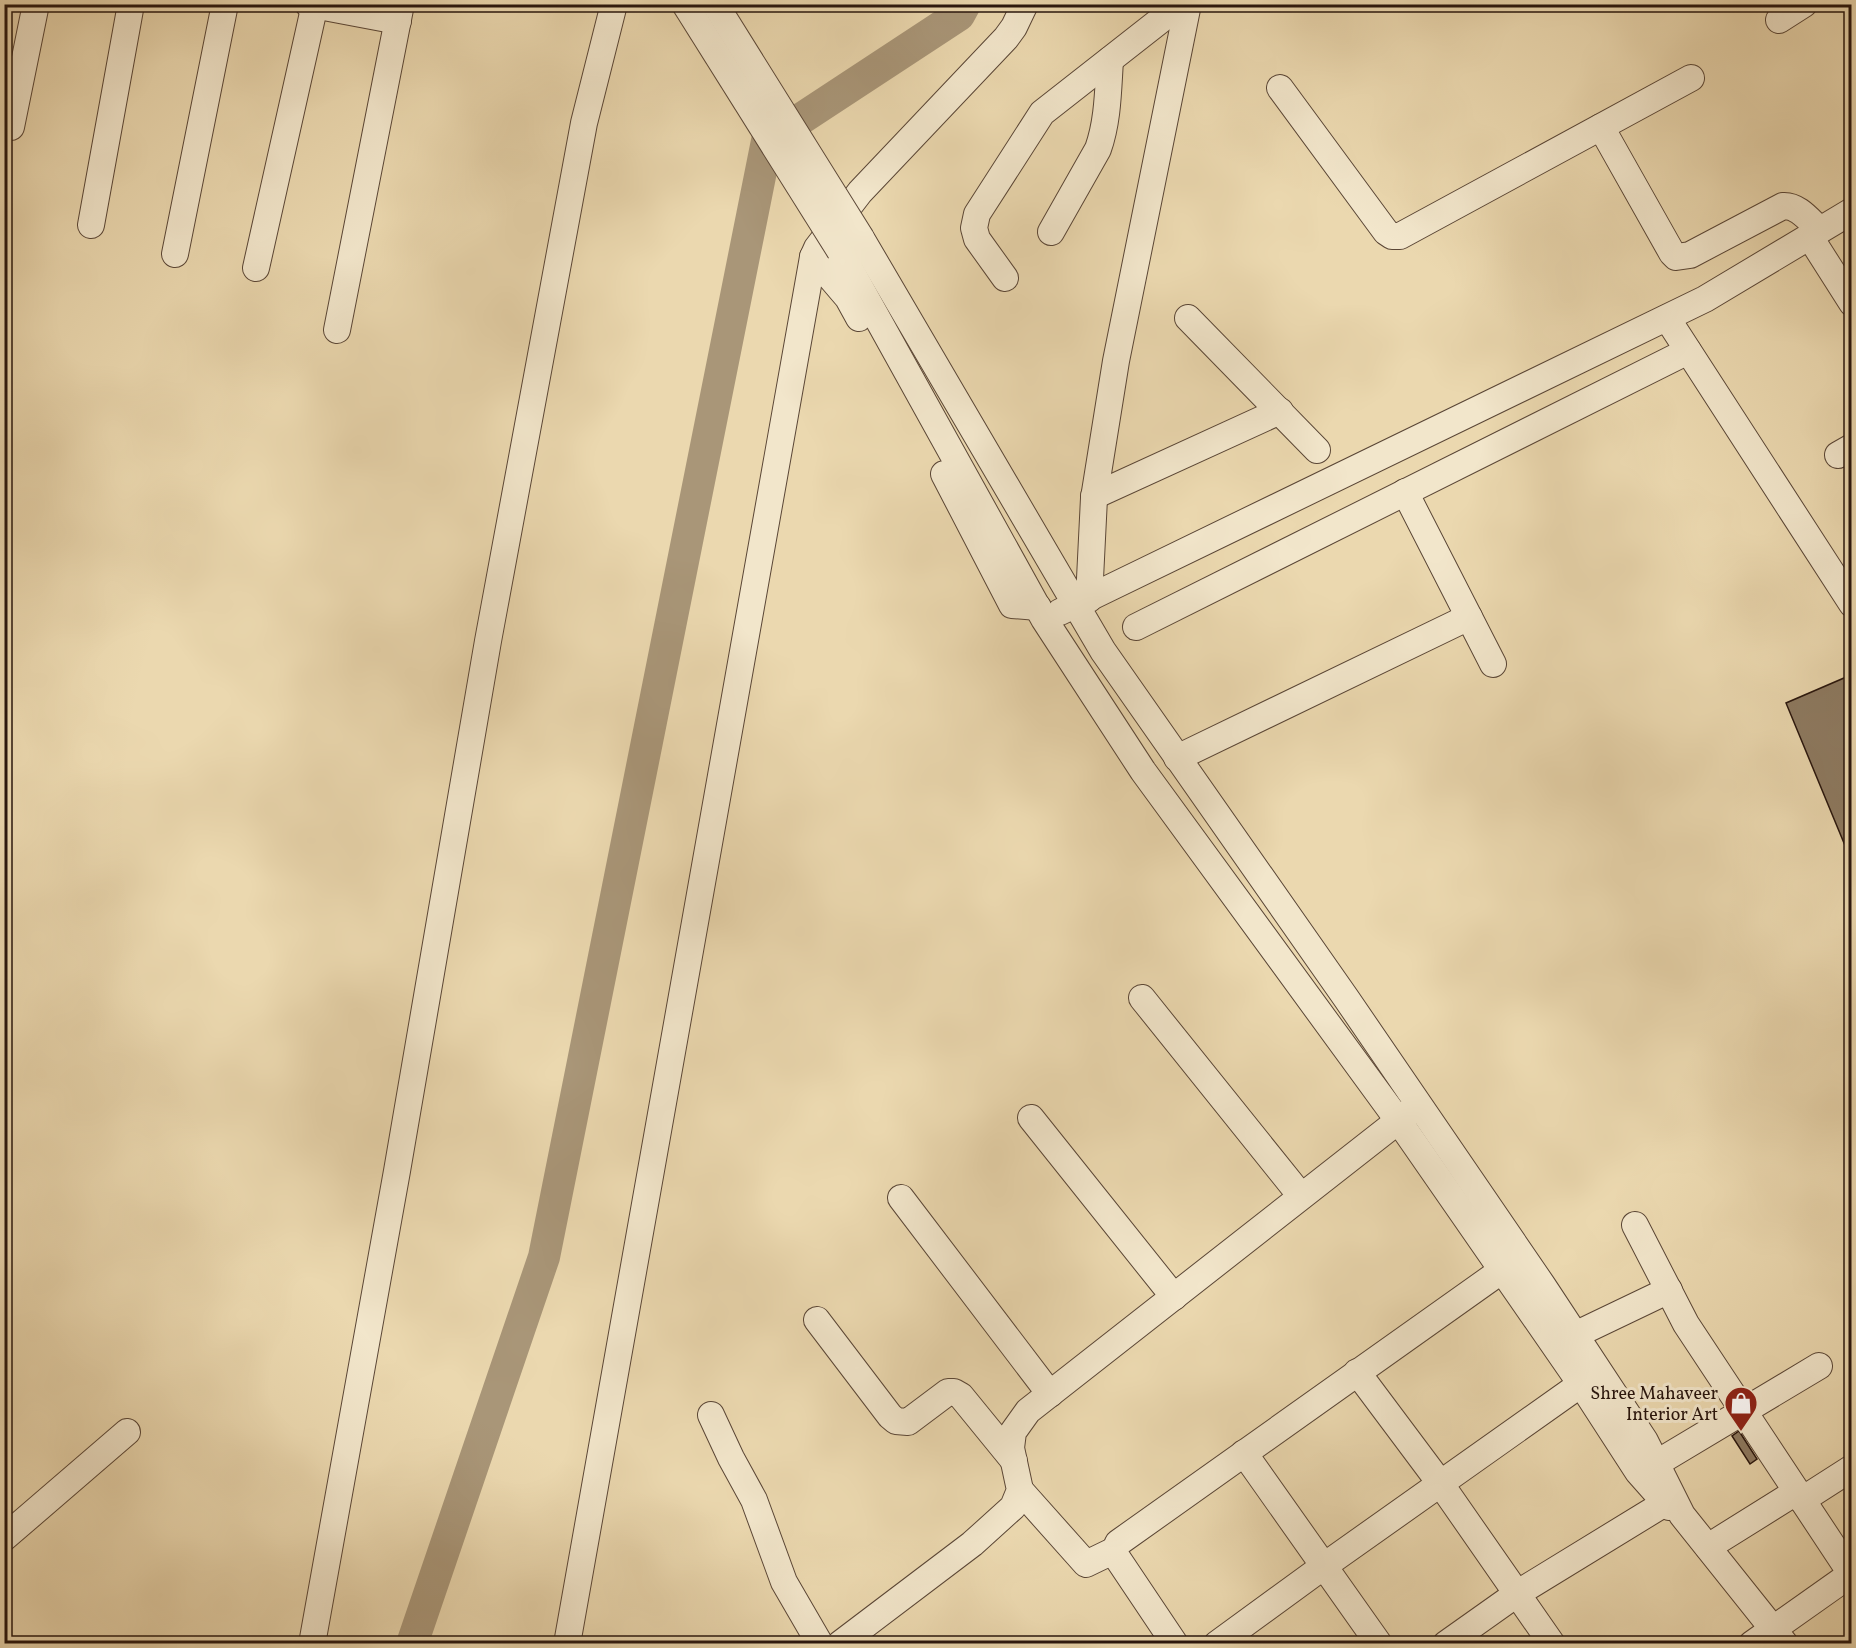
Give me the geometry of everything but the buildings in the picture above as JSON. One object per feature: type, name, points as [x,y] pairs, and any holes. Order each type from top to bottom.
[{"type":"street","points":[[11,127],[36,4]]},
{"type":"street","points":[[91,225],[131,4]]},
{"type":"street","points":[[175,254],[225,4]]},
{"type":"street","points":[[312,1644],[397,1171],[492,618],[584,123],[615,4]]},
{"type":"street","points":[[685,4],[851,245],[1082,602],[1103,651],[1419,1105],[1581,1384],[1647,1468],[1673,1509],[1708,1547],[1779,1636]]},
{"type":"street","points":[[715,4],[851,245],[1041,613],[1143,771],[1398,1120],[1512,1263],[1575,1335],[1645,1441],[1647,1468]]},
{"type":"street","points":[[567,1644],[813,256],[816,248],[860,192],[1006,38],[1025,4]]},
{"type":"street","points":[[1779,20],[1804,4]]},
{"type":"street","points":[[256,268],[313,5],[400,13],[337,330]]},
{"type":"street","points":[[1082,602],[1094,496],[1116,361],[1179,48],[1173,8]]},
{"type":"street","points":[[1005,278],[977,240],[974,228],[977,214],[1042,113],[1173,8]]},
{"type":"street","points":[[1051,232],[1098,150],[1106,122],[1110,60]]},
{"type":"street","points":[[1280,88],[1386,232],[1392,236],[1400,236],[1691,78]]},
{"type":"street","points":[[1601,127],[1676,257],[1690,255],[1783,206],[1790,206],[1797,209],[1815,233],[1851,303]]},
{"type":"street","points":[[813,256],[848,298],[953,490],[1012,605],[1041,613],[1082,602],[1667,318],[1719,292],[1851,211]]},
{"type":"street","points":[[1188,318],[1317,450]]},
{"type":"street","points":[[1667,318],[1851,604]]},
{"type":"street","points":[[1136,627],[1688,351]]},
{"type":"street","points":[[1094,496],[1280,411]]},
{"type":"street","points":[[1405,492],[1493,664]]},
{"type":"street","points":[[1178,758],[1469,617]]},
{"type":"street","points":[[1142,998],[1301,1196]]},
{"type":"street","points":[[1115,1550],[1086,1564],[1020,1490],[1011,1448],[1013,1432],[1028,1411],[1419,1105]]},
{"type":"street","points":[[1031,1118],[1174,1297]]},
{"type":"street","points":[[901,1198],[1050,1394]]},
{"type":"street","points":[[1635,1224],[1686,1324],[1851,1574],[1779,1636],[1752,1644]]},
{"type":"street","points":[[1175,1644],[1116,1556],[1115,1550],[1118,1543],[1512,1263]]},
{"type":"street","points":[[1575,1335],[1669,1290]]},
{"type":"street","points":[[817,1320],[896,1421],[908,1422],[948,1392],[954,1392],[961,1396],[1014,1461]]},
{"type":"street","points":[[1647,1468],[1819,1366]]},
{"type":"street","points":[[1357,1372],[1440,1483],[1552,1644]]},
{"type":"street","points":[[1217,1644],[1581,1384]]},
{"type":"street","points":[[711,1415],[754,1500],[784,1582],[820,1644]]},
{"type":"street","points":[[4,1538],[127,1432]]},
{"type":"street","points":[[1244,1453],[1379,1644]]},
{"type":"street","points":[[1708,1547],[1851,1468]]},
{"type":"street","points":[[840,1644],[972,1544],[1013,1507],[1020,1490]]},
{"type":"street","points":[[1446,1644],[1518,1593],[1673,1509]]},
{"type":"waterway","points":[[412,1644],[544,1257],[767,141],[959,15],[965,4]]},
{"type":"place","name":"Shree Mahaveer Interior Art","points":[[1741,1432]]}]
